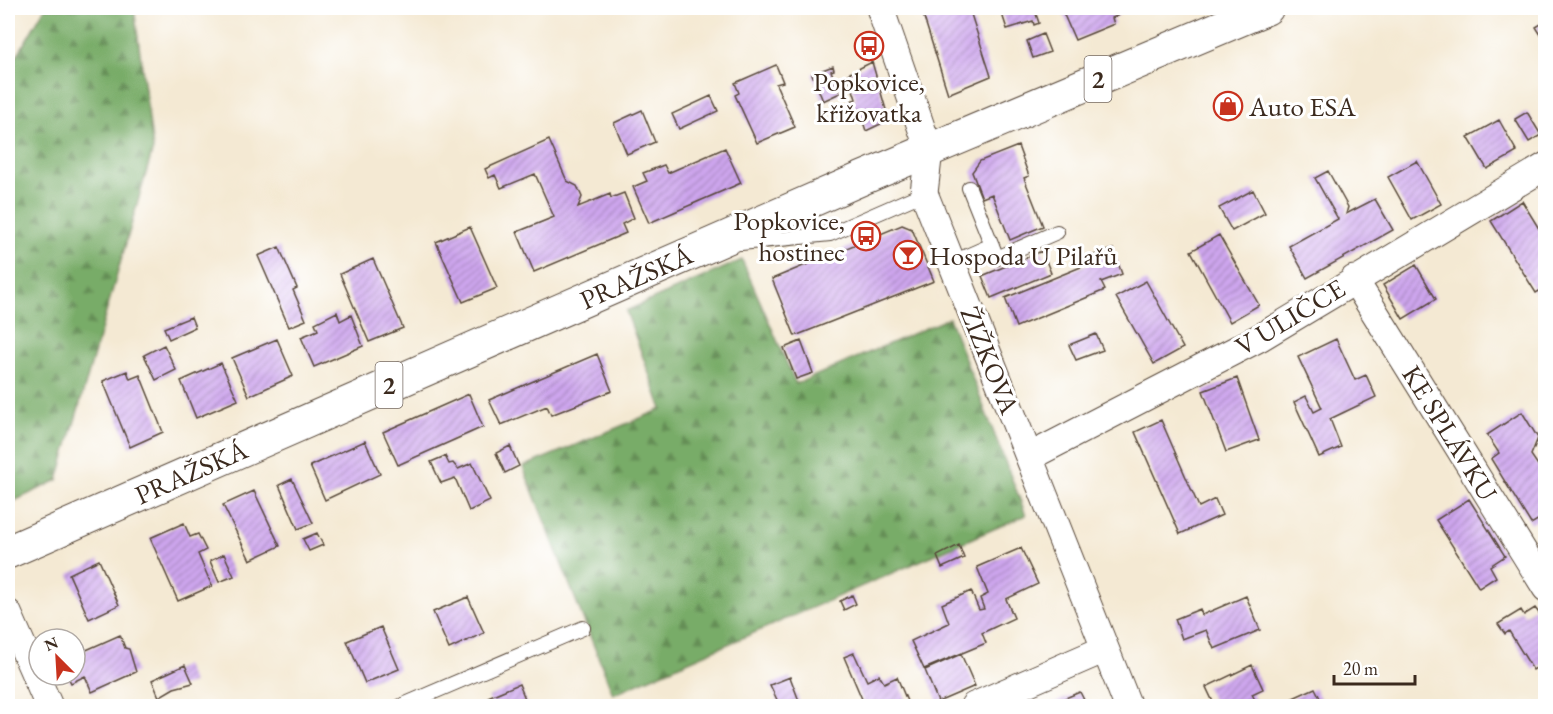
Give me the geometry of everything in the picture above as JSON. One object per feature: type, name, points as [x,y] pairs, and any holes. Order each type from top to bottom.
[{"type":"main road","name":"PRAŽSKÁ","points":[[8,552],[929,150],[1267,8]]},
{"type":"street","name":"ŽIŽKOVA","points":[[880,8],[929,150],[924,193],[1128,706]]},
{"type":"street","name":"V ULIČCE","points":[[1029,457],[1261,337],[1545,166]]},
{"type":"street","name":"KE SPLÁVKU","points":[[1354,279],[1545,588]]},
{"type":"street","points":[[8,613],[49,706]]},
{"type":"street","points":[[975,706],[1105,649]]},
{"type":"lane","points":[[969,188],[997,258],[1057,232]]},
{"type":"lane","points":[[706,247],[830,234],[924,193]]},
{"type":"lane","points":[[951,262],[992,245]]},
{"type":"lane","points":[[400,706],[583,628]]},
{"type":"green space","points":[[45,8],[134,8],[153,149],[58,480],[8,504],[8,71]]},
{"type":"green space","points":[[742,260],[796,384],[949,318],[1026,515],[613,694],[523,467],[662,409],[626,311]]},
{"type":"building","points":[[921,8],[969,8],[991,76],[948,94]]},
{"type":"building","points":[[1013,8],[1034,8],[1039,23],[1034,25],[1033,21],[1007,29],[1001,11]]},
{"type":"building","points":[[1061,8],[1116,8],[1119,15],[1112,18],[1114,24],[1075,40]]},
{"type":"building","points":[[1546,21],[1546,43],[1536,27]]},
{"type":"building","points":[[1043,34],[1050,52],[1033,58],[1027,41]]},
{"type":"building","points":[[872,62],[889,120],[866,131],[859,109],[854,110],[851,101],[856,99],[848,74]]},
{"type":"building","points":[[776,65],[783,82],[776,84],[795,127],[757,143],[735,95],[739,93],[735,83]]},
{"type":"building","points":[[833,66],[834,70],[831,71],[840,93],[823,101],[812,74]]},
{"type":"building","points":[[711,96],[718,111],[679,129],[672,114]]},
{"type":"building","points":[[642,110],[655,142],[627,154],[614,123]]},
{"type":"building","points":[[1527,112],[1541,135],[1529,142],[1515,119]]},
{"type":"building","points":[[1499,120],[1517,152],[1487,169],[1468,137]]},
{"type":"building","points":[[549,140],[567,181],[577,186],[582,197],[578,207],[610,194],[611,198],[624,193],[634,218],[622,224],[626,233],[534,272],[517,232],[554,217],[535,174],[501,188],[495,175],[489,178],[485,169]]},
{"type":"building","points":[[1018,146],[1029,176],[1024,178],[1043,226],[1010,240],[992,194],[982,198],[972,172],[980,161]]},
{"type":"building","points":[[725,148],[741,183],[649,223],[633,187],[647,181],[643,173],[664,165],[668,173]]},
{"type":"building","points":[[1417,161],[1441,204],[1412,220],[1388,177]]},
{"type":"building","points":[[1328,171],[1348,207],[1346,214],[1375,199],[1393,230],[1307,278],[1289,246],[1338,219],[1315,178]]},
{"type":"building","points":[[1253,190],[1265,213],[1232,231],[1219,208]]},
{"type":"building","points":[[1522,201],[1546,240],[1546,287],[1536,293],[1491,221]]},
{"type":"building","points":[[902,225],[912,229],[934,281],[795,336],[772,279]]},
{"type":"building","points":[[470,227],[497,288],[463,302],[436,242]]},
{"type":"building","points":[[1219,235],[1259,305],[1230,322],[1191,251]]},
{"type":"building","points":[[279,247],[297,288],[293,290],[306,320],[289,327],[258,256]]},
{"type":"building","points":[[1113,249],[1122,274],[1101,282],[1105,290],[1016,327],[1005,298],[1093,262],[1091,256]]},
{"type":"building","points":[[1042,251],[1051,273],[991,298],[982,276]]},
{"type":"building","points":[[373,259],[403,328],[369,342],[340,274]]},
{"type":"building","points":[[1416,265],[1436,299],[1403,319],[1383,285]]},
{"type":"building","points":[[1146,281],[1183,348],[1154,364],[1116,297]]},
{"type":"building","points":[[337,312],[340,321],[351,315],[363,346],[314,367],[301,337],[318,330],[315,323]]},
{"type":"building","points":[[191,317],[195,327],[169,339],[164,328]]},
{"type":"building","points":[[1096,334],[1103,350],[1076,360],[1069,345]]},
{"type":"building","points":[[277,339],[293,376],[249,396],[232,358]]},
{"type":"building","points":[[1336,339],[1355,380],[1366,375],[1376,397],[1330,419],[1341,447],[1319,457],[1294,402],[1306,396],[1314,412],[1322,408],[1298,357]]},
{"type":"building","points":[[801,341],[813,373],[796,379],[784,348]]},
{"type":"building","points":[[164,345],[176,370],[156,380],[144,355]]},
{"type":"building","points":[[597,354],[612,391],[551,415],[547,406],[501,425],[489,400]]},
{"type":"building","points":[[221,363],[238,400],[196,418],[181,381]]},
{"type":"building","points":[[127,371],[130,379],[140,375],[163,432],[130,447],[103,381]]},
{"type":"building","points":[[1237,378],[1259,440],[1226,452],[1203,391]]},
{"type":"building","points":[[469,394],[483,427],[398,465],[383,432]]},
{"type":"building","points":[[1522,412],[1538,438],[1531,455],[1546,477],[1546,515],[1531,524],[1491,459],[1499,453],[1487,435]]},
{"type":"building","points":[[1161,420],[1199,507],[1215,499],[1222,515],[1180,534],[1135,432]]},
{"type":"building","points":[[365,441],[380,474],[325,500],[310,466]]},
{"type":"building","points":[[510,446],[519,466],[505,473],[496,453]]},
{"type":"building","points":[[445,456],[449,464],[453,463],[458,469],[472,463],[490,501],[469,511],[455,478],[441,483],[431,462]]},
{"type":"building","points":[[292,479],[313,523],[298,529],[279,485]]},
{"type":"building","points":[[254,491],[280,546],[250,560],[223,505]]},
{"type":"building","points":[[1469,499],[1505,556],[1490,566],[1496,577],[1479,588],[1436,520]]},
{"type":"building","points":[[184,523],[190,537],[198,534],[206,550],[198,554],[212,586],[178,601],[150,538]]},
{"type":"building","points":[[317,533],[323,545],[309,551],[303,539]]},
{"type":"building","points":[[959,545],[964,558],[942,568],[937,556]]},
{"type":"building","points":[[1021,548],[1038,584],[1006,599],[1014,618],[982,633],[986,643],[924,669],[911,641],[949,623],[942,604],[971,591],[979,610],[984,609],[980,598],[988,594],[977,567]]},
{"type":"building","points":[[224,554],[234,576],[219,582],[210,561]]},
{"type":"building","points":[[99,560],[119,605],[89,619],[69,574]]},
{"type":"building","points":[[852,595],[856,604],[844,610],[840,601]]},
{"type":"building","points":[[1246,596],[1260,630],[1214,649],[1206,630],[1182,639],[1175,619],[1200,609],[1202,615]]},
{"type":"building","points":[[468,597],[484,633],[449,649],[433,612]]},
{"type":"building","points":[[1535,608],[1546,622],[1546,662],[1533,670],[1509,631],[1505,634],[1498,624],[1521,610],[1524,615]]},
{"type":"building","points":[[381,627],[399,669],[365,683],[347,641]]},
{"type":"building","points":[[120,635],[125,648],[129,649],[136,672],[92,692],[87,681],[87,650]]},
{"type":"building","points":[[854,653],[867,681],[879,675],[884,683],[897,677],[909,706],[865,706],[844,657]]},
{"type":"building","points":[[961,654],[975,686],[938,702],[925,670]]},
{"type":"building","points":[[185,665],[193,683],[174,688],[159,697],[152,680]]},
{"type":"building","points":[[1252,665],[1263,689],[1252,694],[1258,706],[1215,706],[1206,687]]},
{"type":"building","points":[[790,677],[801,706],[789,704],[780,706],[770,685]]},
{"type":"building","points":[[519,684],[528,706],[492,706],[488,697]]},
{"type":"building","points":[[1315,688],[1323,704],[1284,706],[1282,703]]},
{"type":"building","points":[[1080,692],[1087,706],[1046,706]]},
{"type":"place","name":"Popkovice, křižovatka","points":[[869,46]]},
{"type":"place","name":"Auto ESA","points":[[1228,106]]},
{"type":"place","name":"Popkovice, hostinec","points":[[866,236]]},
{"type":"place","name":"Hospoda U Pilařů","points":[[908,255]]}]
